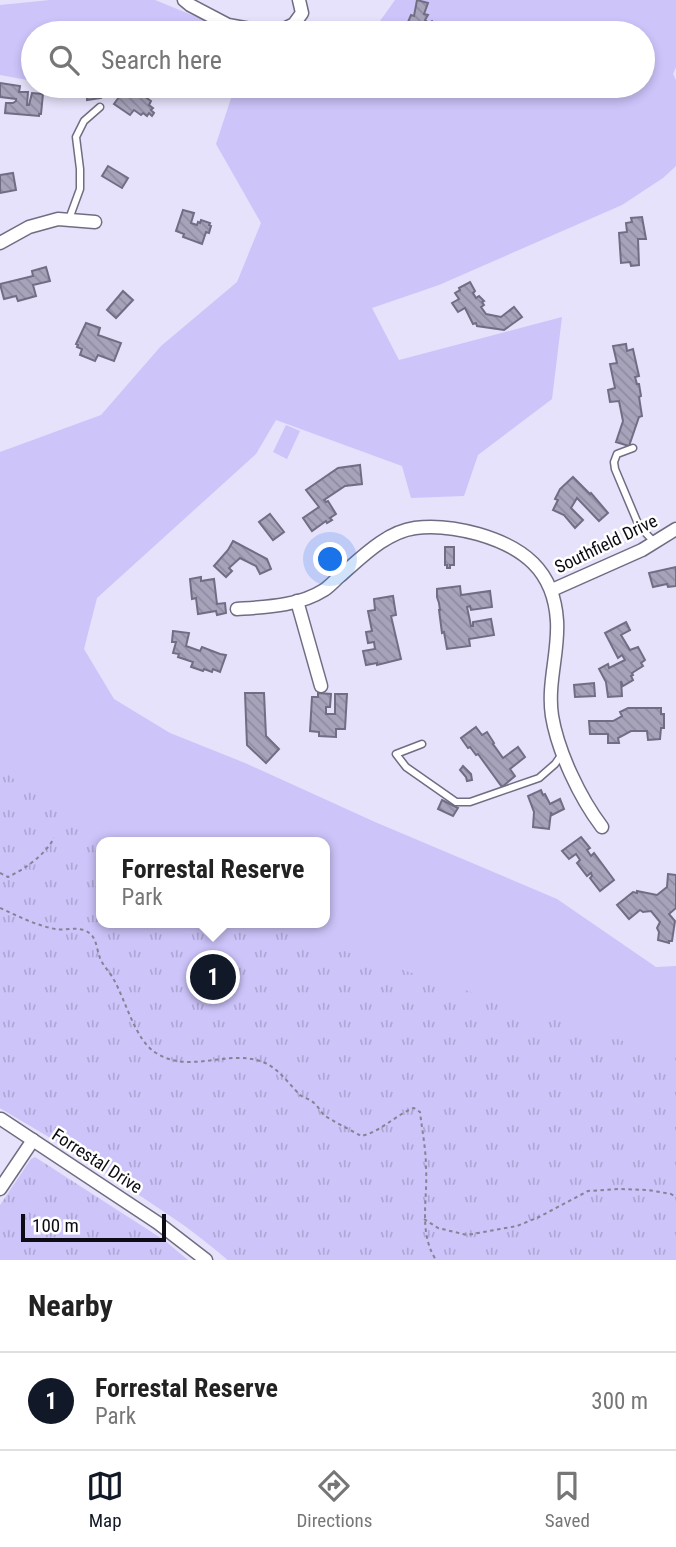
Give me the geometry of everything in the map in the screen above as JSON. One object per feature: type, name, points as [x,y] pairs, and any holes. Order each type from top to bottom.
[{"type":"street","points":[[184,0],[221,21]]},
{"type":"street","points":[[297,21],[302,13],[299,0]]},
{"type":"street","points":[[0,243],[29,227],[58,219],[95,222]]},
{"type":"street","points":[[237,610],[297,601],[325,590],[387,538],[407,529],[443,526],[488,537],[510,546],[530,559],[552,590],[557,623],[552,674],[552,718],[563,753],[591,813],[601,827]]},
{"type":"street","name":"Southfield Drive","points":[[552,590],[654,543],[676,528]]},
{"type":"street","points":[[297,601],[321,686]]},
{"type":"street","name":"Forrestal Drive","points":[[1,1119],[158,1223],[206,1260]]},
{"type":"street","points":[[0,1189],[33,1140]]},
{"type":"lane","points":[[68,220],[80,189],[76,137],[84,121],[100,107]]},
{"type":"lane","points":[[633,449],[617,454],[615,469],[639,526],[654,543]]},
{"type":"lane","points":[[422,744],[396,754],[406,767],[456,802],[471,802],[539,778],[563,753]]},
{"type":"path","points":[[0,873],[8,877],[19,872],[48,848],[54,838]]},
{"type":"path","points":[[0,908],[34,924],[59,930],[68,927],[86,931],[96,941],[100,960],[114,981],[125,1009],[144,1041],[154,1052],[170,1060],[186,1063],[250,1059],[263,1062],[281,1074],[302,1097],[313,1101],[324,1115],[361,1136],[372,1134],[400,1113],[414,1108],[420,1112],[426,1167],[424,1219],[430,1251],[436,1260]]},
{"type":"path","points":[[424,1219],[438,1228],[467,1236],[517,1226],[588,1191],[648,1190],[676,1197]]},
{"type":"green space","points":[[50,0],[155,0],[207,21],[21,21],[21,79],[0,75],[0,5]]},
{"type":"green space","points":[[395,0],[676,0],[676,67],[673,74],[676,80],[676,166],[663,178],[622,205],[439,285],[372,308],[399,360],[562,317],[552,399],[478,455],[464,496],[411,498],[402,466],[276,420],[256,454],[97,598],[84,649],[114,699],[170,733],[557,899],[656,967],[676,966],[676,1260],[228,1260],[146,1198],[0,1108],[0,452],[101,415],[161,346],[237,282],[261,223],[216,144],[231,98],[655,98],[655,21],[380,21]]},
{"type":"green space","points":[[286,425],[300,431],[287,459],[273,452]]},
{"type":"green space","points":[[0,769],[96,838],[96,928],[273,928],[676,1058],[676,1260],[228,1260],[197,1234],[78,1154],[0,1108]]},
{"type":"green space","points":[[35,1157],[164,1240],[188,1260],[0,1260],[0,1205]]},
{"type":"building","points":[[417,0],[428,3],[424,14],[428,15],[426,21],[408,21],[411,15],[414,16]]},
{"type":"building","points":[[0,83],[20,86],[21,98],[28,98],[27,105],[31,98],[43,98],[41,114],[5,113],[6,103],[13,103],[16,99],[0,97]]},
{"type":"building","points":[[118,98],[147,98],[151,101],[149,105],[154,113],[147,116],[134,110],[130,115],[114,104]]},
{"type":"building","points":[[108,166],[128,178],[122,188],[102,176]]},
{"type":"building","points":[[13,173],[16,190],[0,193],[0,175]]},
{"type":"building","points":[[183,210],[194,213],[191,223],[197,225],[201,220],[210,223],[209,233],[206,232],[202,244],[183,237],[184,234],[176,231]]},
{"type":"building","points":[[642,217],[646,239],[638,239],[639,265],[621,263],[619,233],[627,232],[626,223],[632,222],[631,218]]},
{"type":"building","points":[[46,267],[50,281],[33,285],[36,296],[18,301],[16,296],[4,299],[0,284],[33,276],[32,271]]},
{"type":"building","points":[[470,282],[476,298],[479,296],[484,301],[481,307],[486,314],[501,317],[514,307],[522,317],[504,330],[473,324],[465,308],[458,312],[452,303],[459,299],[455,293],[459,288]]},
{"type":"building","points":[[123,291],[133,300],[116,318],[107,310]]},
{"type":"building","points":[[86,323],[100,328],[98,335],[121,343],[114,361],[98,355],[95,361],[80,355],[82,349],[76,344]]},
{"type":"building","points":[[626,344],[627,351],[633,349],[639,376],[635,377],[639,384],[642,416],[639,417],[629,446],[616,442],[623,421],[619,401],[610,402],[608,390],[615,388],[610,364],[617,363],[613,346]]},
{"type":"building","points":[[360,465],[362,484],[345,486],[324,500],[328,501],[336,514],[330,518],[332,520],[312,531],[303,518],[319,507],[306,490],[338,468]]},
{"type":"building","points":[[573,477],[608,513],[599,521],[577,498],[571,508],[583,520],[575,528],[564,515],[553,510],[560,489]]},
{"type":"building","points":[[270,514],[284,532],[273,540],[259,522]]},
{"type":"building","points":[[233,541],[267,559],[271,569],[260,574],[256,566],[240,558],[229,568],[232,571],[226,577],[214,566]]},
{"type":"building","points":[[445,547],[454,547],[454,565],[450,565],[450,568],[445,565]]},
{"type":"building","points":[[676,567],[676,586],[668,587],[667,584],[653,587],[649,573]]},
{"type":"building","points":[[201,577],[201,581],[214,579],[217,604],[225,603],[226,613],[217,615],[216,611],[198,614],[196,598],[192,599],[190,579]]},
{"type":"building","points":[[460,586],[461,595],[490,591],[492,607],[471,610],[470,606],[467,607],[471,626],[473,622],[491,619],[494,635],[469,639],[470,646],[447,649],[444,632],[442,633],[437,589]]},
{"type":"building","points":[[393,596],[396,615],[391,616],[401,659],[366,665],[363,651],[375,649],[374,642],[368,643],[366,632],[372,631],[368,611],[375,610],[374,599]]},
{"type":"building","points":[[626,622],[630,630],[621,635],[630,650],[638,647],[645,660],[641,663],[643,666],[632,673],[633,680],[623,686],[621,681],[622,696],[608,697],[606,682],[599,669],[608,664],[609,668],[625,660],[622,655],[618,658],[605,633]]},
{"type":"building","points":[[173,631],[189,633],[186,646],[200,651],[202,647],[226,655],[220,672],[191,667],[193,662],[173,653],[176,642],[172,642]]},
{"type":"building","points":[[594,683],[595,696],[575,697],[574,685]]},
{"type":"building","points":[[245,693],[264,693],[266,736],[279,749],[266,763],[247,745]]},
{"type":"building","points":[[318,693],[331,694],[330,707],[326,707],[326,714],[335,714],[335,694],[347,694],[345,729],[336,729],[336,737],[319,736],[319,732],[310,731],[312,697],[318,697]]},
{"type":"building","points":[[628,708],[661,708],[664,728],[661,728],[660,739],[648,740],[647,731],[631,731],[618,738],[619,743],[608,743],[608,734],[590,734],[589,721],[613,721],[622,716],[620,712]]},
{"type":"building","points":[[476,727],[482,735],[487,732],[503,758],[518,747],[525,757],[510,769],[515,776],[502,787],[478,754],[468,748],[461,738]]},
{"type":"building","points":[[463,766],[471,774],[472,780],[467,781],[460,770]]},
{"type":"building","points":[[541,790],[550,804],[560,799],[564,809],[552,815],[551,812],[549,829],[533,827],[534,812],[528,796]]},
{"type":"building","points":[[442,800],[458,808],[453,816],[438,809]]},
{"type":"building","points":[[581,837],[590,848],[587,850],[591,856],[594,853],[614,880],[600,891],[590,878],[591,873],[587,876],[577,863],[580,860],[576,854],[569,859],[562,851]]},
{"type":"building","points":[[668,874],[676,875],[676,908],[669,914],[675,921],[672,941],[669,943],[658,940],[657,928],[660,922],[651,911],[640,910],[629,919],[617,905],[637,891],[657,895],[667,887]]},
{"type":"place","name":"Forrestal Reserve","points":[[213,977]]}]
